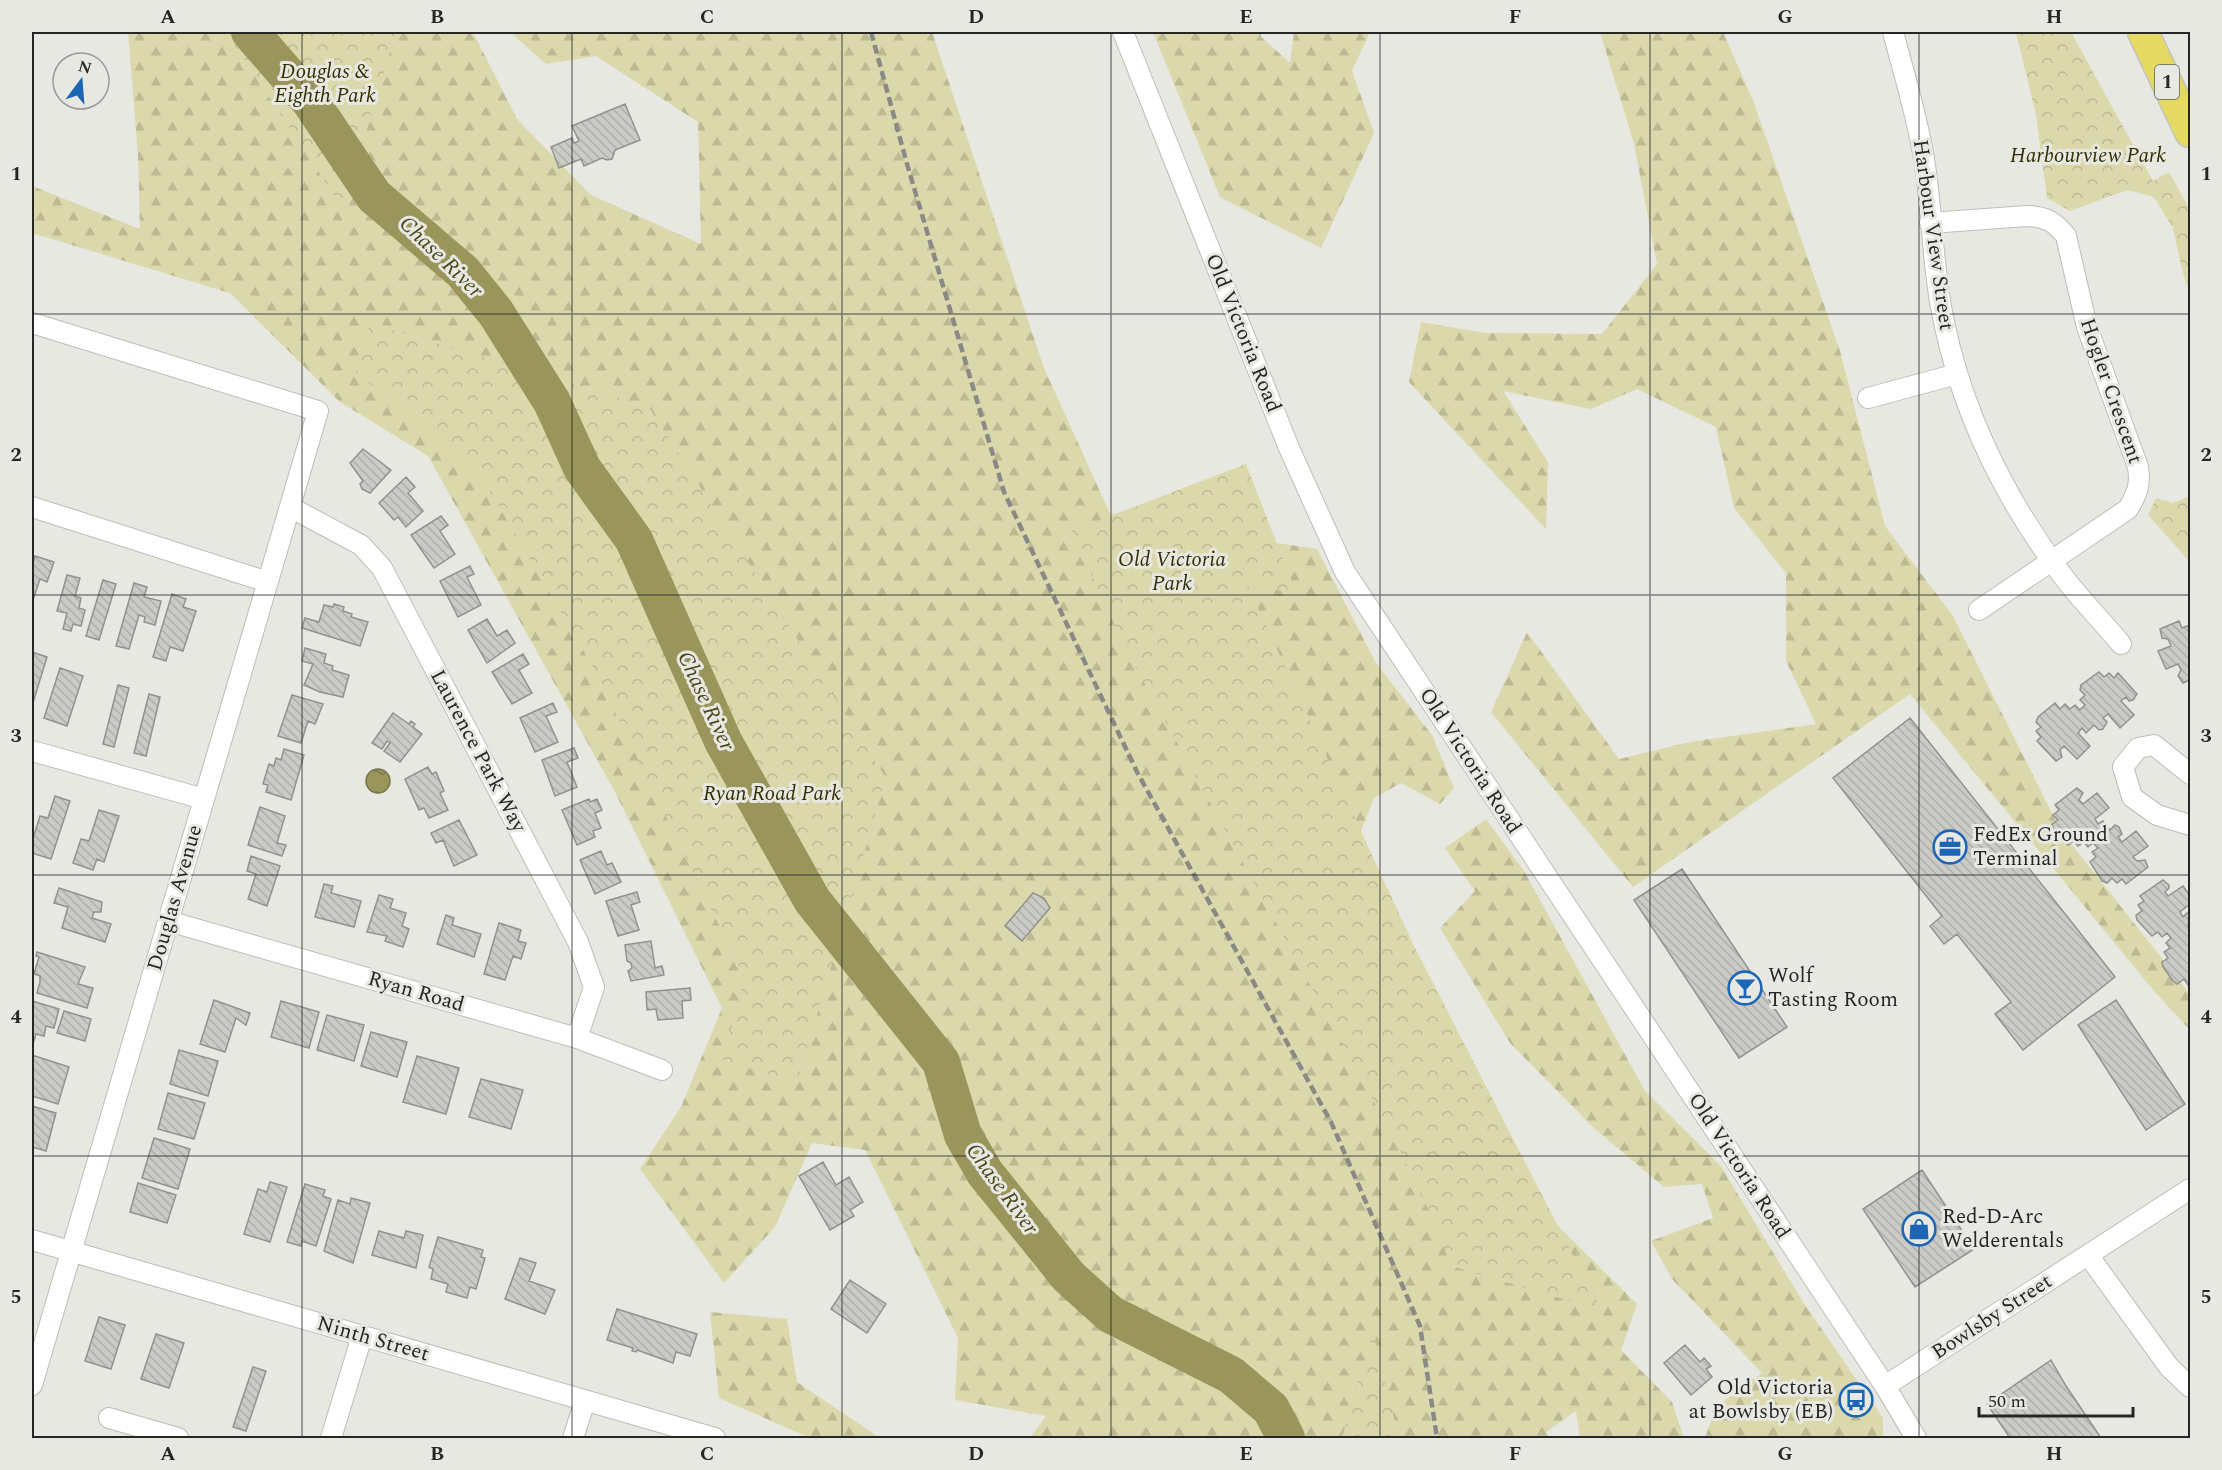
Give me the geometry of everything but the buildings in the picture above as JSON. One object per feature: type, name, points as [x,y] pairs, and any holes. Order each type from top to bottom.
[{"type":"highway","name":"1","points":[[2143,32],[2190,132]]},
{"type":"highway","name":"1","points":[[2153,32],[2190,88]]},
{"type":"street","name":"Old Victoria Road","points":[[1123,32],[1289,448],[1345,572],[1884,1386],[1916,1438]]},
{"type":"street","name":"Harbour View Street","points":[[1893,32],[1922,149],[1944,322],[1957,374],[1979,432],[2006,492],[2061,575],[2121,644]]},
{"type":"street","name":"Hogler Crescent","points":[[1930,223],[2032,216],[2056,224],[2066,236],[2087,327],[2138,467],[2140,481],[2137,494],[2128,509],[1979,610]]},
{"type":"street","name":"Douglas Avenue","points":[[32,323],[318,411],[32,1385]]},
{"type":"street","points":[[1868,398],[1957,374]]},
{"type":"street","points":[[32,507],[268,582]]},
{"type":"street","name":"Laurence Park Way","points":[[290,507],[361,545],[382,568],[579,942],[594,987],[577,1038]]},
{"type":"street","points":[[2190,774],[2154,745],[2138,748],[2123,767],[2132,797],[2157,815],[2190,825]]},
{"type":"street","points":[[32,751],[204,799]]},
{"type":"street","name":"Ryan Road","points":[[168,921],[577,1038],[662,1070]]},
{"type":"street","name":"Bowlsby Street","points":[[1884,1386],[2190,1189]]},
{"type":"street","name":"Ninth Street","points":[[32,1240],[715,1438]]},
{"type":"street","points":[[2088,1255],[2169,1367],[2190,1387]]},
{"type":"street","points":[[331,1438],[362,1336]]},
{"type":"street","points":[[573,1438],[585,1401]]},
{"type":"street","points":[[108,1418],[178,1438]]},
{"type":"green space","points":[[128,32],[473,32],[517,119],[591,195],[701,244],[698,122],[596,56],[546,64],[510,32],[932,32],[1044,368],[1112,518],[1317,549],[1376,663],[1432,735],[1454,788],[1440,804],[1401,783],[1374,798],[1345,871],[1540,1208],[1637,1304],[1621,1350],[1672,1402],[1684,1438],[1580,1438],[1576,1411],[1546,1432],[1549,1438],[1030,1438],[1046,1416],[955,1400],[958,1338],[865,1150],[812,1143],[775,1227],[724,1283],[640,1169],[681,1107],[722,1008],[616,794],[428,456],[340,402],[230,293],[32,233],[32,186],[140,229],[138,156]]},
{"type":"green space","name":"Douglas & Eighth Park","points":[[226,32],[396,32],[343,209]]},
{"type":"green space","points":[[1153,32],[1261,32],[1261,37],[1290,63],[1294,32],[1370,32],[1352,71],[1374,133],[1321,248],[1220,197]]},
{"type":"green space","points":[[1600,32],[1723,32],[1754,103],[1840,351],[1885,526],[1953,616],[2061,831],[2190,994],[2190,1030],[2154,991],[1910,694],[1633,887],[1491,712],[1527,632],[1619,759],[1690,742],[1816,724],[1786,661],[1786,573],[1734,508],[1716,427],[1637,389],[1591,409],[1503,391],[1548,462],[1546,529],[1409,382],[1421,322],[1486,333],[1602,334],[1657,264],[1634,144]]},
{"type":"green space","name":"Harbourview Park","points":[[2016,32],[2071,32],[2153,181],[2169,172],[2190,210],[2190,294],[2173,228],[2154,197],[2127,190],[2070,211],[2047,198],[2036,115]]},
{"type":"green space","name":"Ryan Road Park","points":[[370,323],[649,407],[886,778],[797,1083],[722,1060],[745,979],[593,667],[481,476],[356,372]]},
{"type":"green space","name":"Old Victoria Park","points":[[1246,464],[1297,595],[1246,582],[1414,946],[1601,1310],[1451,1266],[1435,1224],[1396,1142],[1128,653],[1071,531]]},
{"type":"green space","points":[[2190,496],[2190,562],[2148,515],[2156,498],[2173,503]]},
{"type":"green space","points":[[1486,819],[1524,871],[1645,1091],[1720,1165],[1803,1302],[1883,1418],[1883,1438],[1705,1438],[1716,1407],[1762,1373],[1672,1279],[1651,1241],[1713,1218],[1702,1184],[1664,1187],[1595,1129],[1510,1043],[1440,928],[1475,891],[1445,848]]},
{"type":"green space","points":[[710,1312],[787,1319],[797,1382],[877,1436],[898,1438],[810,1438],[719,1398]]},
{"type":"green space","points":[[1373,1332],[1399,1438],[1342,1438]]},
{"type":"water","points":[[378,769],[386,773],[390,781],[386,789],[378,793],[370,789],[366,781],[370,773]]},
{"type":"waterway","name":"Chase River","points":[[250,32],[310,101],[374,196],[463,272],[496,313],[552,402],[582,468],[634,540],[723,741],[812,900],[941,1062],[963,1135],[985,1173],[1069,1277],[1110,1314],[1231,1375],[1271,1409],[1286,1438]]},
{"type":"railway","points":[[871,32],[907,164],[1004,492],[1137,772],[1331,1122],[1420,1326],[1437,1438]]},
{"type":"place","name":"FedEx Ground Terminal","points":[[1950,847]]},
{"type":"place","name":"Wolf Tasting Room","points":[[1745,988]]},
{"type":"place","name":"Red-D-Arc Welderentals","points":[[1919,1229]]},
{"type":"place","name":"Old Victoria at Bowlsby (EB)","points":[[1856,1400]]}]
